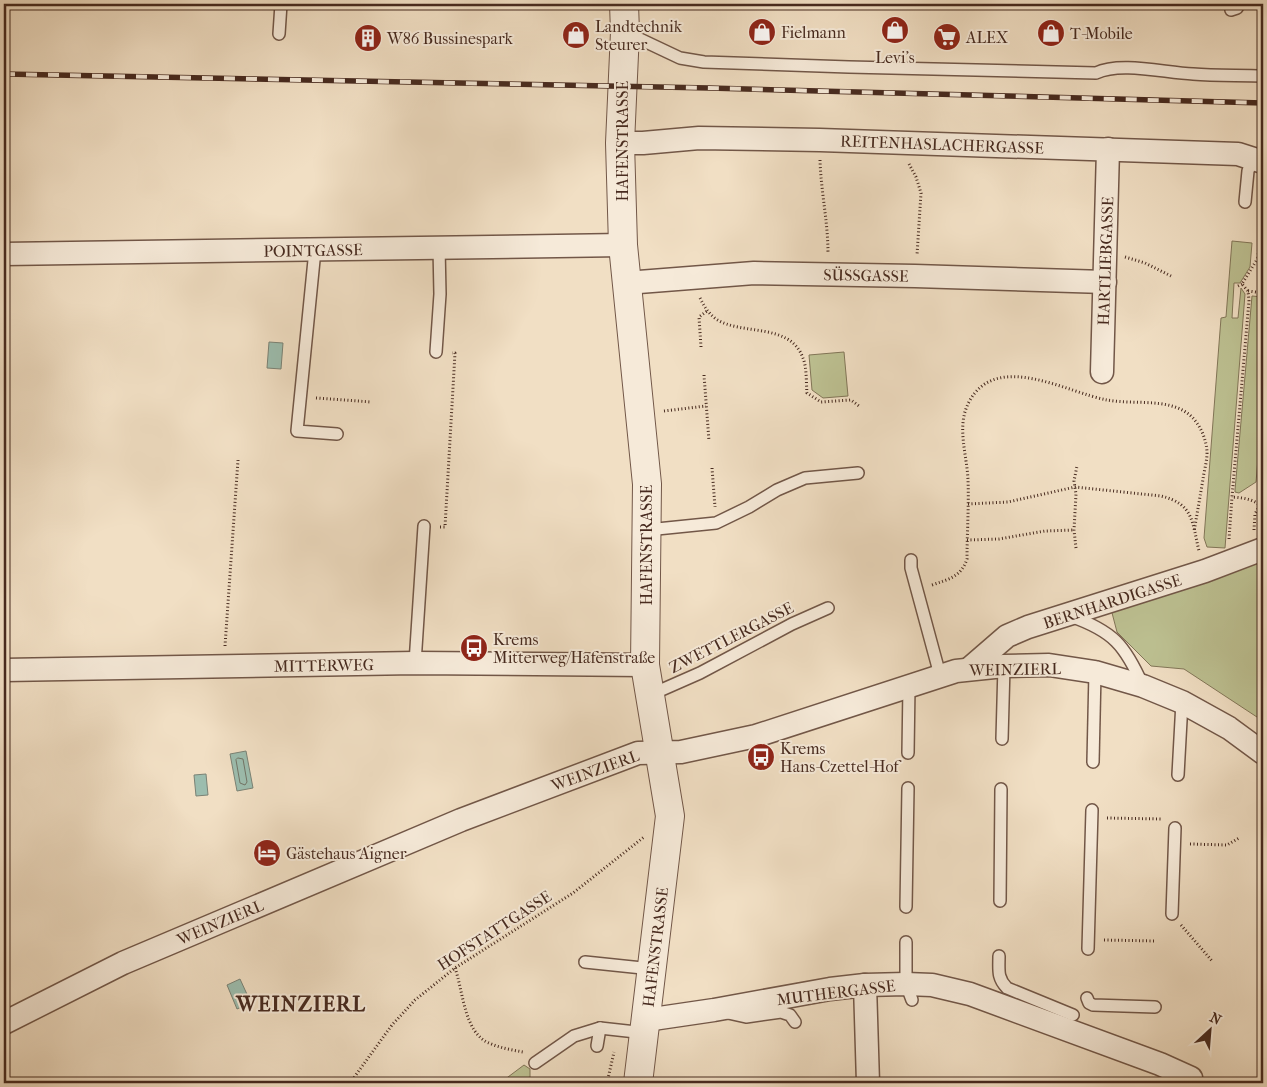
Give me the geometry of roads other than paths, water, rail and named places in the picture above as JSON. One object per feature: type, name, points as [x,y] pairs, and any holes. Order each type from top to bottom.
[{"type":"street","name":"HAFENSTRASSE","points":[[624,4],[625,32],[620,143],[623,245],[647,484],[645,665],[670,816],[638,1083]]},
{"type":"street","name":"REITENHASLACHERGASSE","points":[[620,143],[718,138],[1238,154],[1258,160]]},
{"type":"street","name":"HARTLIEBGASSE","points":[[1102,372],[1108,149]]},
{"type":"street","name":"POINTGASSE","points":[[4,254],[623,245]]},
{"type":"street","name":"SÜSSGASSE","points":[[626,283],[754,273],[1105,282]]},
{"type":"street","name":"BERNHARDIGASSE","points":[[970,668],[1007,636],[1028,627],[1205,571],[1263,549]]},
{"type":"street","name":"MITTERWEG","points":[[4,670],[416,663],[645,665]]},
{"type":"street","name":"WEINZIERL","points":[[4,1023],[123,962],[461,820],[638,753],[681,752],[756,736],[940,675],[970,668],[1050,665],[1095,672],[1143,686],[1182,702],[1229,728],[1263,753]]},
{"type":"street","name":"MUTHERGASSE","points":[[645,1026],[714,1010],[830,989],[865,985],[909,992],[932,985],[970,994],[1160,1064],[1191,1078]]},
{"type":"street","points":[[865,985],[868,1083]]},
{"type":"lane","points":[[279,34],[281,4]]},
{"type":"lane","points":[[625,32],[680,58],[734,64],[849,64],[1096,73],[1105,65],[1193,74],[1263,76]]},
{"type":"lane","points":[[1245,202],[1248,171],[1258,160]]},
{"type":"lane","points":[[436,352],[440,294],[439,247]]},
{"type":"lane","points":[[315,250],[297,430],[337,434]]},
{"type":"lane","points":[[646,530],[716,523],[749,507],[777,490],[804,478],[858,473]]},
{"type":"lane","points":[[416,663],[424,526]]},
{"type":"lane","points":[[910,560],[940,675]]},
{"type":"lane","name":"ZWETTLERGASSE","points":[[650,695],[700,673],[792,624],[828,608]]},
{"type":"lane","points":[[1069,615],[1092,623],[1114,638],[1128,654],[1143,686]]},
{"type":"lane","points":[[1002,739],[1004,666]]},
{"type":"lane","points":[[1093,762],[1095,672]]},
{"type":"lane","points":[[908,686],[908,753]]},
{"type":"lane","points":[[1178,775],[1182,702]]},
{"type":"lane","points":[[906,907],[908,788]]},
{"type":"lane","points":[[1000,901],[1001,789]]},
{"type":"lane","points":[[1088,944],[1092,814]]},
{"type":"lane","points":[[1172,914],[1175,828]]},
{"type":"lane","points":[[906,942],[909,992]]},
{"type":"lane","points":[[999,956],[999,975],[1001,982],[1008,988],[1073,1015]]},
{"type":"lane","points":[[585,962],[652,970]]},
{"type":"lane","points":[[1087,998],[1089,1003],[1093,1005],[1155,1007]]},
{"type":"lane","points":[[714,1010],[746,1017],[781,1012],[790,1015],[795,1022]]},
{"type":"lane","points":[[535,1063],[574,1036],[600,1028],[645,1026]]},
{"type":"lane","points":[[597,1046],[600,1028]]},
{"type":"water","points":[[269,342],[283,343],[281,369],[267,368]]},
{"type":"water","points":[[246,751],[253,788],[237,791],[230,754]]},
{"type":"water","points":[[206,774],[208,795],[196,796],[194,775]]},
{"type":"water","points":[[240,979],[251,1003],[237,1009],[227,985]]},
{"type":"railway","points":[[4,74],[709,88],[1263,103]]},
{"type":"place","name":"Levi's","points":[[895,30]]},
{"type":"place","name":"Fielmann","points":[[762,32]]},
{"type":"place","name":"T-Mobile","points":[[1051,33]]},
{"type":"place","name":"Landtechnik Steurer","points":[[576,35]]},
{"type":"place","name":"ALEX","points":[[947,37]]},
{"type":"place","name":"W86 Bussinespark","points":[[368,38]]},
{"type":"place","name":"Krems Mitterweg/Hafenstraße","points":[[474,648]]},
{"type":"place","name":"Krems Hans-Czettel-Hof","points":[[761,757]]},
{"type":"place","name":"Gästehaus Aigner","points":[[267,853]]},
{"type":"district","name":"WEINZIERL","points":[[301,1004]]}]
